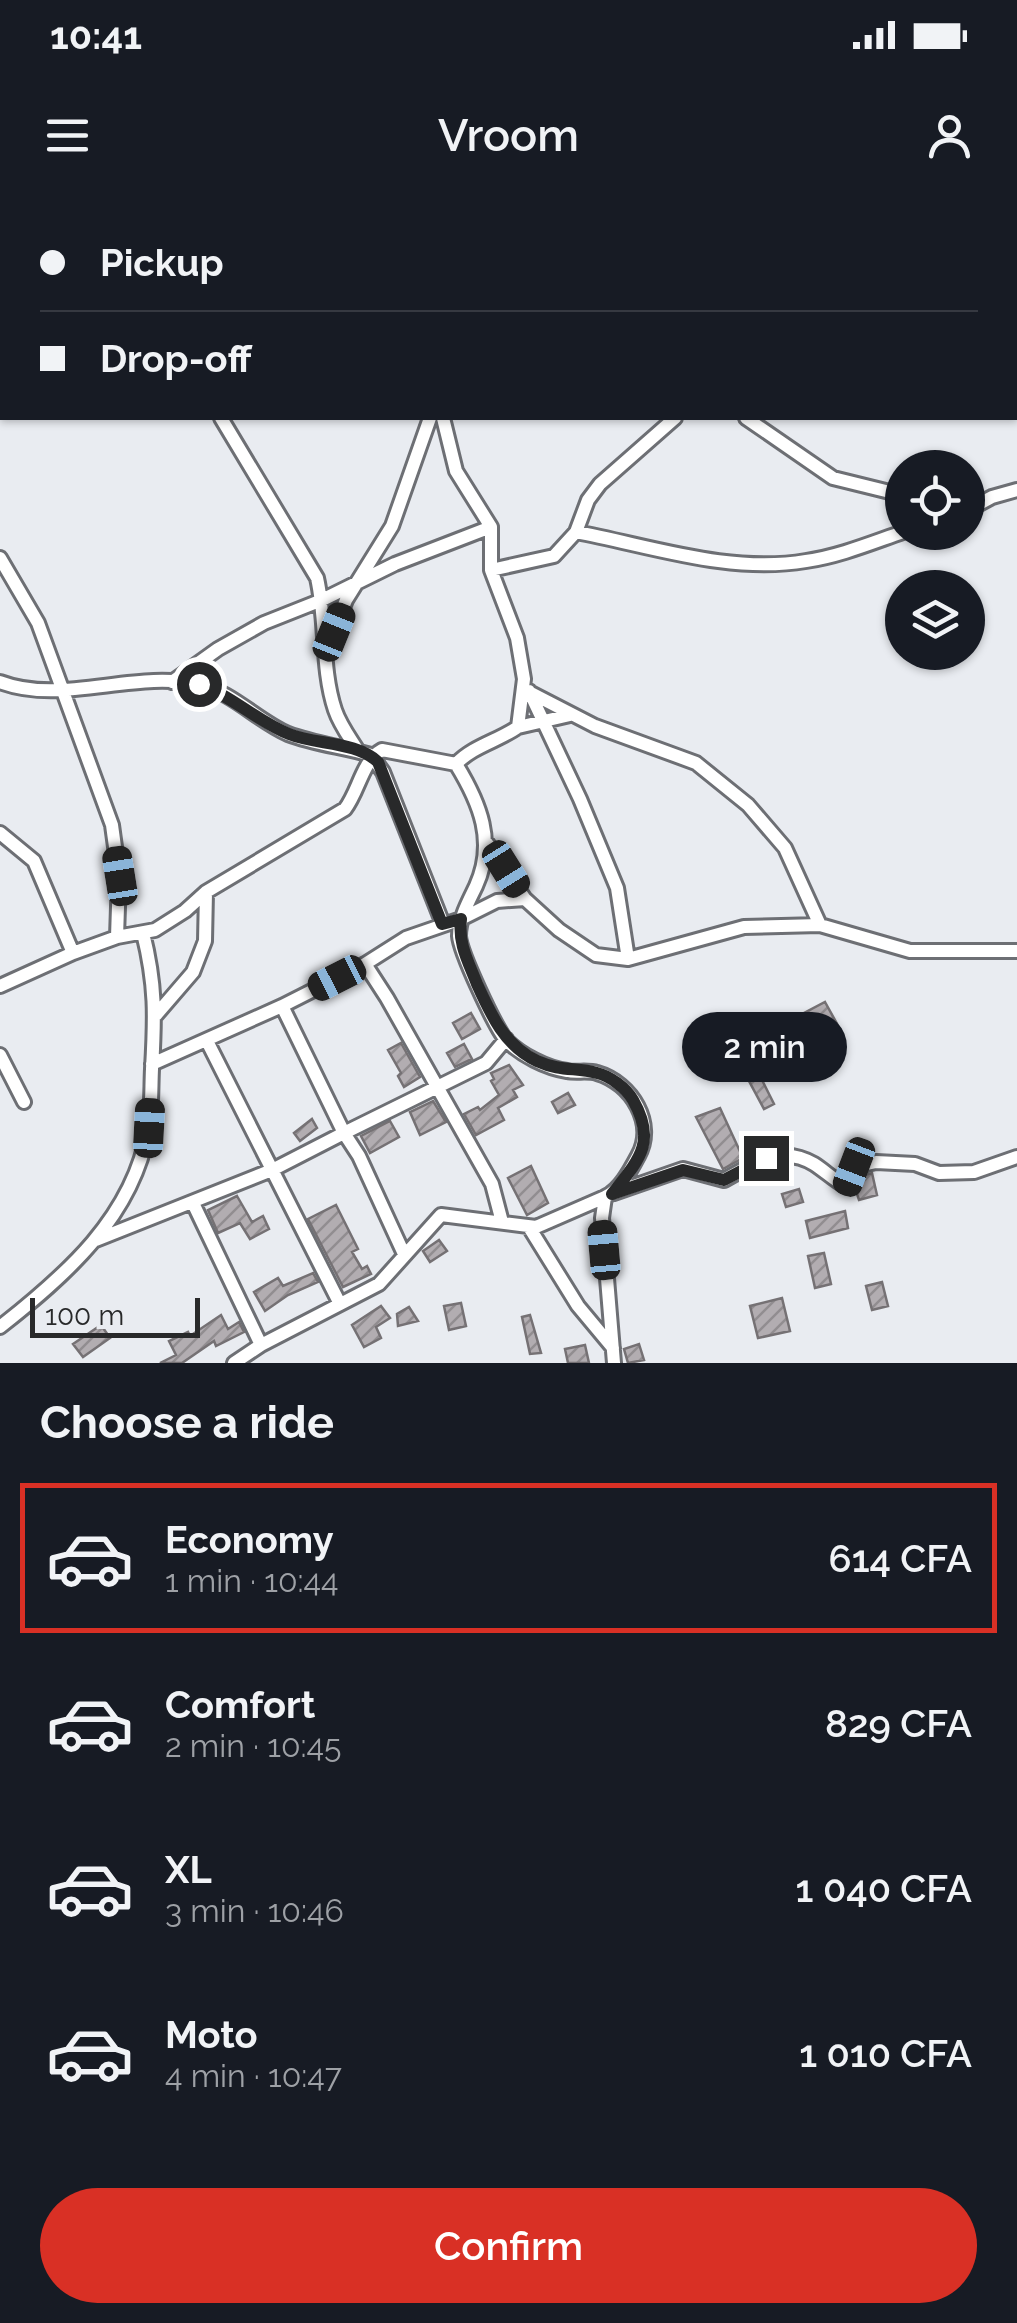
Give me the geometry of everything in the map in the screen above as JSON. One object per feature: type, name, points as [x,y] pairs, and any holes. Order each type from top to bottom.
[{"type":"street","points":[[222,420],[311,565],[322,600],[328,683],[336,715],[383,772],[442,924]]},
{"type":"street","points":[[326,651],[356,582],[392,526],[429,420]]},
{"type":"street","points":[[443,420],[456,471],[491,527],[491,570],[516,638],[526,685],[617,888],[628,959]]},
{"type":"street","points":[[491,570],[554,556],[576,532],[588,500],[600,484],[673,420]]},
{"type":"street","points":[[749,420],[833,478],[885,490]]},
{"type":"street","points":[[985,500],[1017,490]]},
{"type":"street","points":[[172,682],[245,634],[356,582],[491,527]]},
{"type":"street","points":[[576,532],[698,560],[757,562],[802,562],[885,538]]},
{"type":"street","points":[[0,558],[38,623],[112,824],[120,876],[117,937]]},
{"type":"street","points":[[0,682],[22,690],[199,684],[220,692],[257,718],[291,735],[365,753],[382,750],[456,764],[469,784],[487,832],[482,873],[461,919],[459,939],[486,1003],[506,1039],[534,1060],[566,1072],[597,1073],[627,1090],[645,1121],[644,1145],[608,1196],[602,1218],[613,1356]]},
{"type":"street","points":[[526,685],[570,715],[696,763],[748,805],[785,848],[820,924]]},
{"type":"street","points":[[518,727],[526,685]]},
{"type":"street","points":[[456,764],[469,751],[497,741],[518,727],[570,715]]},
{"type":"street","points":[[0,986],[73,953],[166,924],[206,892],[345,809],[365,753]]},
{"type":"street","points":[[0,833],[34,861],[73,953]]},
{"type":"street","points":[[487,842],[524,899],[596,956],[628,959],[744,928],[820,924],[910,951],[1017,951]]},
{"type":"street","points":[[156,1015],[193,972],[206,941],[206,892]]},
{"type":"street","points":[[152,1064],[282,1006],[406,938],[461,919],[497,901],[524,899]]},
{"type":"street","points":[[0,1326],[81,1260],[125,1194],[141,1158],[149,1128],[156,1015],[153,974],[143,933]]},
{"type":"street","points":[[364,964],[492,1184],[502,1222]]},
{"type":"street","points":[[282,1006],[404,1254]]},
{"type":"street","points":[[94,1241],[272,1170],[486,1063],[506,1039]]},
{"type":"street","points":[[207,1041],[340,1304]]},
{"type":"street","points":[[0,1055],[24,1102]]},
{"type":"street","points":[[234,1363],[379,1284],[441,1215],[529,1227],[546,1224],[608,1196],[683,1170],[724,1180],[766,1158],[784,1155],[814,1164],[847,1187],[854,1167],[876,1162],[915,1164],[939,1173],[974,1172],[1017,1157]]},
{"type":"street","points":[[193,1203],[261,1345]]},
{"type":"street","points":[[529,1227],[613,1356]]},
{"type":"building","points":[[825,1002],[841,1031],[820,1042],[804,1013]]},
{"type":"building","points":[[471,1013],[480,1029],[462,1039],[453,1023]]},
{"type":"building","points":[[401,1043],[420,1077],[404,1087],[388,1050]]},
{"type":"building","points":[[464,1044],[472,1059],[455,1067],[447,1053]]},
{"type":"building","points":[[509,1065],[523,1085],[513,1090],[517,1097],[498,1108],[504,1120],[476,1135],[464,1114],[478,1107],[480,1110],[499,1095],[491,1073]]},
{"type":"building","points":[[760,1076],[774,1104],[764,1109],[749,1081]]},
{"type":"building","points":[[568,1093],[575,1105],[558,1113],[552,1102]]},
{"type":"building","points":[[433,1101],[446,1122],[420,1135],[410,1112]]},
{"type":"building","points":[[720,1108],[743,1158],[723,1169],[696,1117]]},
{"type":"building","points":[[312,1119],[317,1128],[300,1141],[294,1133]]},
{"type":"building","points":[[390,1121],[399,1137],[370,1153],[361,1136]]},
{"type":"building","points":[[531,1166],[548,1203],[527,1215],[508,1178]]},
{"type":"building","points":[[872,1173],[877,1195],[859,1200],[856,1191],[862,1176]]},
{"type":"building","points":[[799,1189],[803,1202],[786,1207],[782,1194]]},
{"type":"building","points":[[237,1196],[252,1222],[263,1216],[269,1229],[250,1239],[240,1223],[218,1233],[208,1210]]},
{"type":"building","points":[[336,1205],[358,1249],[352,1252],[362,1269],[367,1266],[371,1274],[343,1287],[308,1219]]},
{"type":"building","points":[[845,1211],[848,1228],[810,1238],[806,1221]]},
{"type":"building","points":[[439,1240],[447,1251],[430,1262],[423,1251]]},
{"type":"building","points":[[824,1253],[831,1284],[815,1288],[808,1256]]},
{"type":"building","points":[[313,1273],[318,1282],[265,1311],[254,1292],[278,1278],[283,1286]]},
{"type":"building","points":[[882,1282],[888,1306],[872,1310],[866,1286]]},
{"type":"building","points":[[782,1298],[790,1331],[758,1338],[750,1306]]},
{"type":"building","points":[[461,1303],[466,1326],[449,1330],[444,1306]]},
{"type":"building","points":[[381,1306],[390,1318],[376,1327],[381,1338],[364,1347],[352,1325]]},
{"type":"building","points":[[409,1307],[418,1321],[398,1326],[397,1314]]},
{"type":"building","points":[[221,1315],[228,1329],[239,1322],[244,1332],[216,1346],[214,1341],[182,1363],[160,1363],[176,1355],[169,1341],[188,1332],[190,1336]]},
{"type":"building","points":[[530,1315],[541,1353],[530,1354],[522,1317]]},
{"type":"building","points":[[101,1325],[110,1338],[83,1357],[73,1344]]},
{"type":"building","points":[[639,1344],[644,1360],[628,1363],[624,1349]]},
{"type":"building","points":[[585,1345],[589,1363],[568,1363],[565,1349]]},
{"type":"route","points":[[199,684],[220,692],[257,718],[291,735],[358,751],[378,762],[442,924],[461,919],[459,939],[506,1039],[534,1060],[566,1072],[597,1073],[627,1090],[645,1121],[644,1145],[612,1194],[683,1170],[724,1180],[766,1158]]}]
